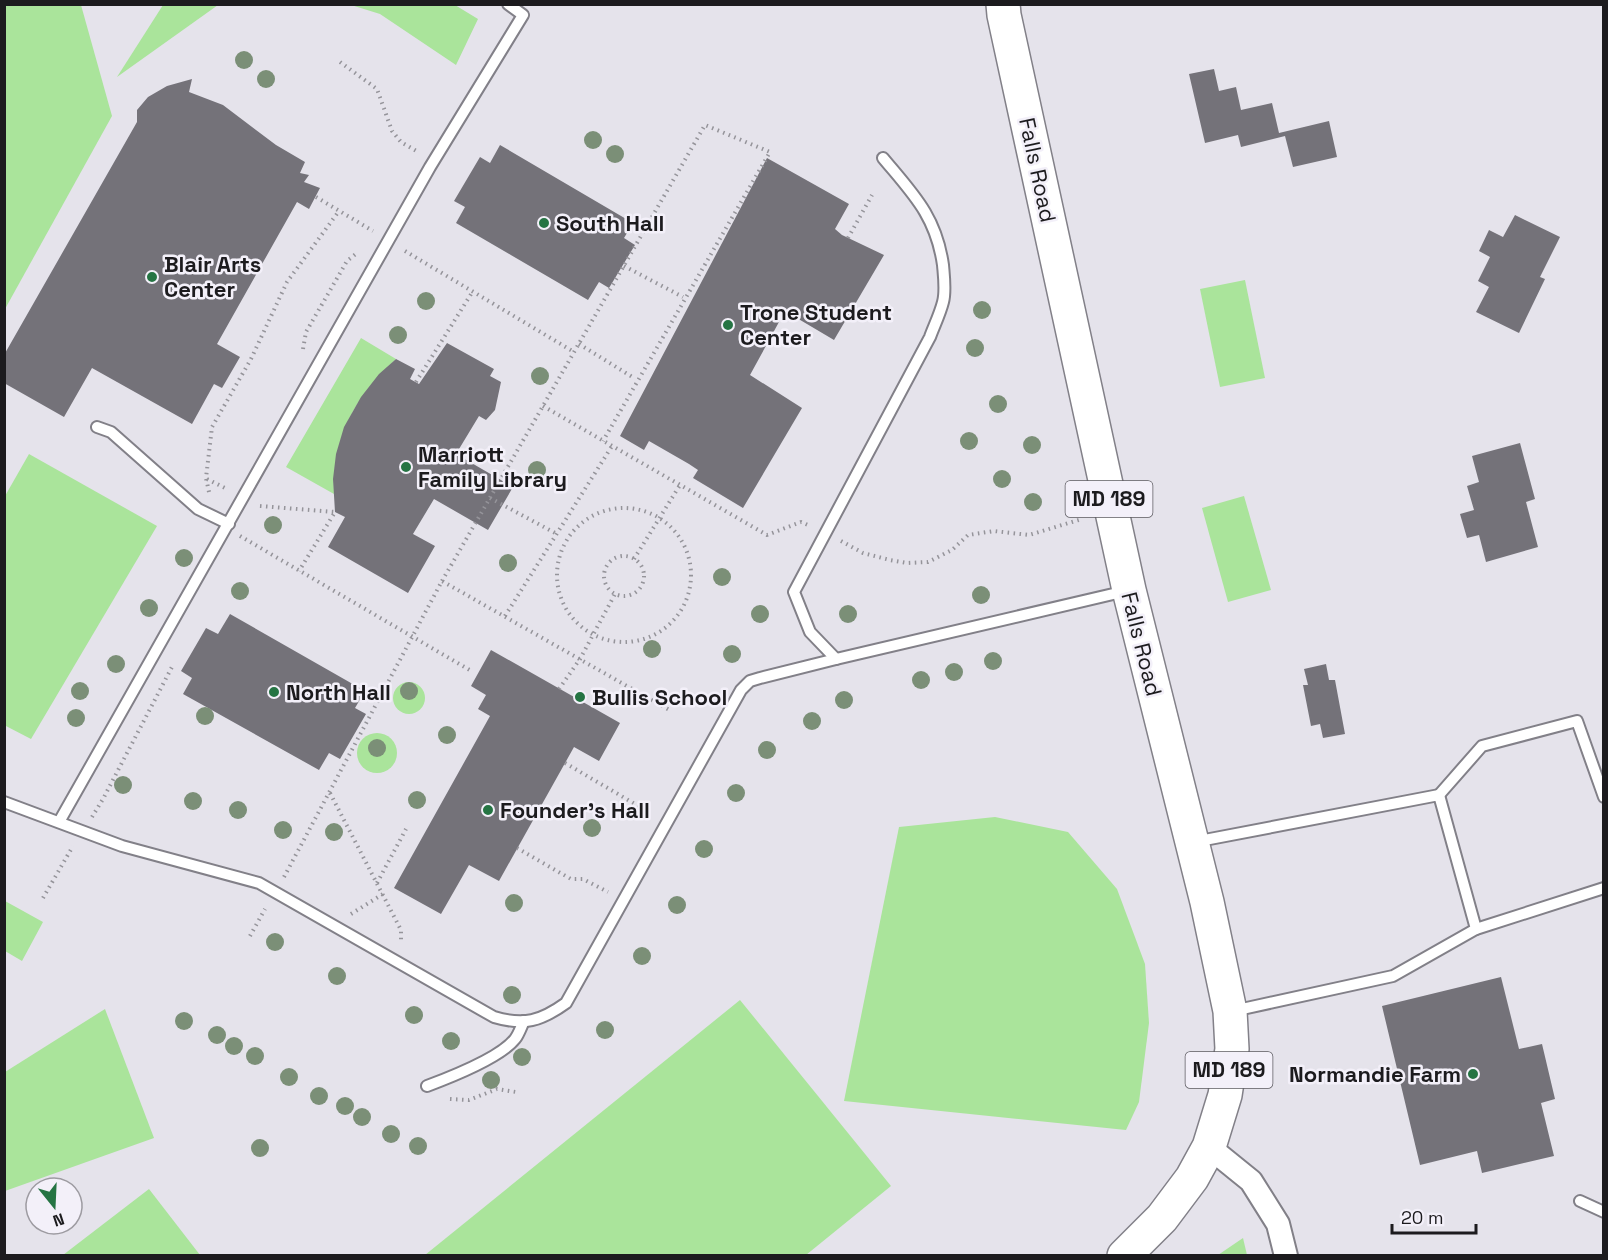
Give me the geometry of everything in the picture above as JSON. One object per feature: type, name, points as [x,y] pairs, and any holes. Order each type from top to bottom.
[{"type":"main road","name":"Falls Road","points":[[1003,4],[1129,590],[1207,902],[1230,1011],[1232,1049],[1225,1095],[1209,1147],[1192,1178],[1162,1218],[1124,1256]]},
{"type":"street","points":[[1209,1147],[1251,1181],[1278,1224],[1286,1256]]},
{"type":"lane","points":[[59,822],[430,167],[523,15],[508,4]]},
{"type":"lane","points":[[836,659],[810,632],[794,592],[930,337],[944,300],[945,280],[933,226],[925,209],[883,158]]},
{"type":"lane","points":[[97,427],[111,432],[198,509],[229,524]]},
{"type":"lane","points":[[4,802],[122,846],[259,883],[494,1017],[524,1022],[550,1014],[566,1003],[741,690],[750,681],[1129,590]]},
{"type":"lane","points":[[1191,843],[1439,795],[1482,746],[1577,721],[1604,797]]},
{"type":"lane","points":[[1439,795],[1476,929]]},
{"type":"lane","points":[[1230,1011],[1393,976],[1476,929],[1604,888]]},
{"type":"lane","points":[[427,1086],[467,1070],[504,1048],[515,1038],[524,1022]]},
{"type":"lane","points":[[1580,1201],[1604,1212]]},
{"type":"path","points":[[340,62],[377,89],[392,131],[401,142],[424,155]]},
{"type":"path","points":[[284,879],[442,581],[705,125],[770,152],[603,441]]},
{"type":"path","points":[[848,238],[872,195]]},
{"type":"path","points":[[316,197],[574,352]]},
{"type":"path","points":[[213,516],[206,478],[212,427],[251,358],[287,282],[339,211]]},
{"type":"path","points":[[624,266],[683,297]]},
{"type":"path","points":[[416,382],[473,291]]},
{"type":"path","points":[[579,344],[634,378]]},
{"type":"path","points":[[543,406],[767,535],[801,522],[863,554],[907,563],[928,562],[952,550],[968,535],[994,531],[1029,535],[1112,511]]},
{"type":"path","points":[[505,616],[612,446]]},
{"type":"path","points":[[206,478],[256,505],[335,512],[299,571]]},
{"type":"path","points":[[634,559],[680,485]]},
{"type":"path","points":[[490,498],[556,534]]},
{"type":"path","points":[[619,508],[640,510],[660,518],[676,533],[687,551],[691,573],[689,594],[680,614],[664,629],[644,640],[621,643],[599,638],[579,626],[565,609],[557,587],[557,564],[565,542],[579,525],[598,513],[608,510],[619,508]]},
{"type":"path","points":[[229,524],[240,536],[473,672]]},
{"type":"path","points":[[621,556],[634,559],[639,563],[644,575],[640,587],[631,595],[615,594],[604,581],[605,568],[615,558],[621,556]]},
{"type":"path","points":[[442,581],[671,711]]},
{"type":"path","points":[[559,689],[580,659],[615,594]]},
{"type":"path","points":[[565,763],[666,822]]},
{"type":"path","points":[[329,792],[401,930],[401,944]]},
{"type":"path","points":[[377,883],[406,829]]},
{"type":"path","points":[[517,848],[572,879],[583,879],[623,901]]},
{"type":"path","points":[[351,914],[383,894]]},
{"type":"path","points":[[448,1098],[469,1100],[498,1089],[516,1092]]},
{"type":"green space","points":[[5,4],[81,5],[112,116],[5,309]]},
{"type":"green space","points":[[163,5],[218,5],[117,77]]},
{"type":"green space","points":[[351,5],[455,5],[478,19],[456,65],[380,14]]},
{"type":"green space","points":[[1245,280],[1265,378],[1220,387],[1200,289]]},
{"type":"green space","points":[[361,338],[396,359],[369,388],[349,419],[337,454],[334,494],[286,467]]},
{"type":"green space","points":[[29,454],[157,526],[31,739],[4,725],[5,496]]},
{"type":"green space","points":[[1244,496],[1271,590],[1228,602],[1202,508]]},
{"type":"green space","points":[[409,682],[420,687],[425,698],[420,709],[409,714],[398,709],[393,698],[398,687]]},
{"type":"green space","points":[[377,733],[391,739],[397,753],[391,767],[377,773],[363,767],[357,753],[363,739]]},
{"type":"green space","points":[[995,817],[1068,832],[1117,889],[1145,964],[1149,1023],[1139,1102],[1126,1130],[844,1101],[899,827]]},
{"type":"green space","points":[[5,901],[43,922],[22,961],[5,951]]},
{"type":"green space","points":[[740,1000],[891,1186],[806,1255],[425,1255]]},
{"type":"green space","points":[[105,1009],[154,1138],[47,1176],[24,1176],[24,1184],[5,1191],[5,1072]]},
{"type":"green space","points":[[149,1189],[200,1255],[63,1255]]},
{"type":"green space","points":[[1243,1238],[1247,1255],[1218,1255]]},
{"type":"building","points":[[1214,69],[1219,91],[1236,87],[1241,110],[1272,103],[1279,133],[1329,121],[1337,157],[1293,167],[1285,136],[1241,147],[1238,135],[1205,143],[1189,74]]},
{"type":"building","name":"Blair Arts Center","points":[[192,79],[189,92],[223,105],[276,145],[305,162],[300,173],[309,175],[304,182],[320,188],[309,209],[297,202],[217,344],[240,357],[222,388],[214,384],[192,424],[92,368],[64,417],[4,383],[4,355],[137,122],[137,110],[148,97],[167,86]]},
{"type":"building","name":"South Hall","points":[[500,145],[633,223],[624,238],[635,245],[609,288],[599,282],[588,300],[456,223],[465,207],[454,201],[480,157],[490,163]]},
{"type":"building","name":"Trone Student Center","points":[[767,158],[849,204],[835,229],[842,235],[884,255],[834,340],[785,311],[750,375],[802,408],[743,508],[693,478],[698,470],[689,464],[649,441],[644,450],[620,436]]},
{"type":"building","points":[[1515,215],[1560,237],[1540,277],[1545,279],[1519,333],[1476,312],[1489,287],[1478,281],[1490,257],[1479,251],[1489,230],[1503,237]]},
{"type":"building","name":"Marriott Family Library","points":[[447,343],[494,369],[490,376],[501,382],[495,410],[486,420],[479,416],[456,454],[513,487],[488,530],[434,499],[413,534],[435,546],[408,593],[328,547],[345,517],[335,512],[333,479],[336,454],[344,427],[361,397],[379,374],[396,359],[415,369],[410,379],[419,384]]},
{"type":"building","points":[[1520,443],[1535,499],[1526,502],[1538,547],[1486,562],[1479,535],[1467,538],[1460,514],[1474,510],[1467,486],[1479,482],[1472,456]]},
{"type":"building","name":"North Hall","points":[[230,614],[365,691],[355,708],[366,714],[340,759],[329,753],[319,770],[183,694],[192,678],[181,671],[206,628],[218,634]]},
{"type":"building","name":"Founder's Hall","points":[[491,650],[620,723],[599,761],[574,747],[499,881],[469,865],[441,914],[394,888],[490,716],[478,709],[486,695],[471,686]]},
{"type":"building","points":[[1326,664],[1329,680],[1335,680],[1345,734],[1323,738],[1320,724],[1311,726],[1303,685],[1308,685],[1304,669]]},
{"type":"building","name":"Normandie Farm","points":[[1501,977],[1519,1049],[1542,1044],[1555,1099],[1541,1103],[1554,1156],[1482,1173],[1477,1151],[1420,1165],[1382,1006]]},
{"type":"place","name":"South Hall","points":[[544,223]]},
{"type":"place","name":"Blair Arts Center","points":[[152,277]]},
{"type":"place","name":"Trone Student Center","points":[[728,325]]},
{"type":"place","name":"Marriott Family Library","points":[[406,467]]},
{"type":"place","name":"North Hall","points":[[274,692]]},
{"type":"place","name":"Bullis School","points":[[580,697]]},
{"type":"place","name":"Founder's Hall","points":[[488,810]]},
{"type":"place","name":"Normandie Farm","points":[[1473,1074]]}]
